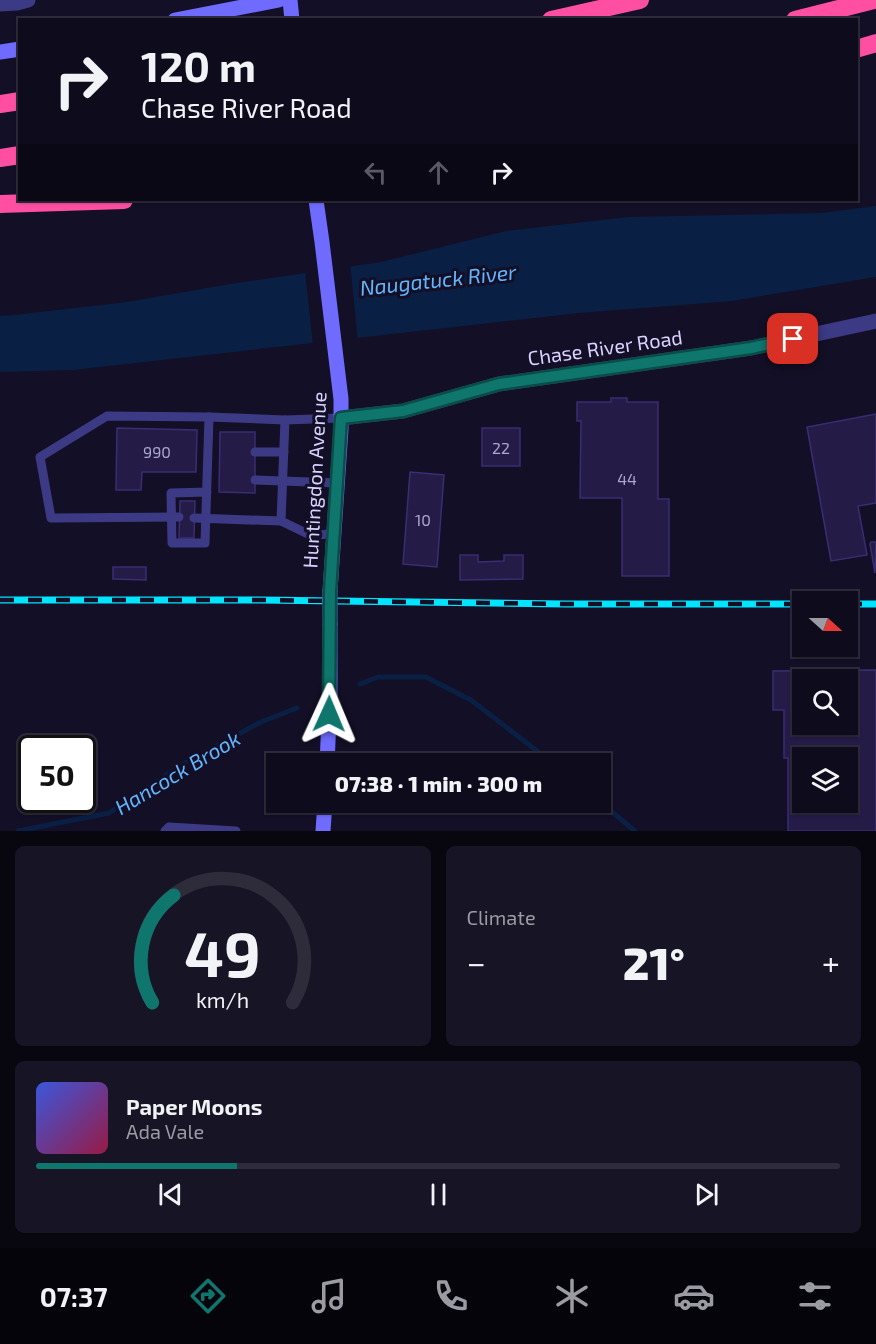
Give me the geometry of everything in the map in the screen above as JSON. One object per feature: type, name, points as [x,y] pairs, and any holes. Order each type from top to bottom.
[{"type":"highway","points":[[560,18],[640,0]]},
{"type":"highway","points":[[803,18],[874,0]]},
{"type":"highway","points":[[858,48],[876,43]]},
{"type":"highway","points":[[0,104],[18,101]]},
{"type":"highway","points":[[0,158],[18,155]]},
{"type":"highway","points":[[0,204],[93,201]]},
{"type":"main road","points":[[185,18],[279,0]]},
{"type":"main road","points":[[290,0],[292,18]]},
{"type":"main road","points":[[0,52],[18,48]]},
{"type":"main road","name":"Huntingdon Avenue","points":[[316,201],[341,399],[330,591],[327,753]]},
{"type":"main road","points":[[323,831],[324,813]]},
{"type":"street","points":[[0,4],[28,0]]},
{"type":"street","name":"Chase River Road","points":[[341,418],[403,411],[499,384],[751,348],[876,321]]},
{"type":"lane","points":[[175,517],[51,518],[40,456],[106,416],[285,420],[341,418]]},
{"type":"lane","points":[[207,492],[171,493],[175,517],[172,543],[206,543],[209,417]]},
{"type":"lane","points":[[281,521],[285,420]]},
{"type":"lane","points":[[208,451],[220,451]]},
{"type":"lane","points":[[255,452],[284,452]]},
{"type":"lane","points":[[208,479],[219,479]]},
{"type":"lane","points":[[255,480],[337,483]]},
{"type":"lane","points":[[194,518],[281,521],[310,535],[333,534]]},
{"type":"lane","points":[[165,831],[169,827],[236,831]]},
{"type":"water","name":"Naugatuck River","points":[[876,206],[876,277],[732,301],[579,313],[73,370],[0,372],[0,316],[127,302],[381,262],[506,231],[628,217],[821,213]]},
{"type":"pier","points":[[350,263],[358,341],[313,346],[305,270]]},
{"type":"building","points":[[611,398],[627,398],[627,402],[658,402],[658,499],[669,499],[669,576],[622,576],[622,498],[580,498],[581,421],[577,421],[577,402],[611,402]]},
{"type":"building","points":[[876,414],[876,503],[858,506],[867,555],[831,561],[807,427]]},
{"type":"building","points":[[117,428],[197,430],[196,472],[142,472],[141,490],[116,490]]},
{"type":"building","points":[[482,428],[520,428],[520,466],[482,466]]},
{"type":"building","points":[[220,432],[255,432],[255,493],[219,492]]},
{"type":"building","points":[[410,472],[444,475],[437,567],[403,564]]},
{"type":"building","points":[[180,501],[195,501],[194,538],[179,538]]},
{"type":"building","points":[[876,542],[875,573],[870,544]]},
{"type":"building","points":[[460,555],[478,555],[478,562],[504,561],[504,555],[523,555],[523,579],[460,580]]},
{"type":"building","points":[[113,567],[146,567],[146,580],[113,579]]},
{"type":"building","points":[[858,670],[876,670],[876,831],[788,831],[788,758],[784,758],[784,710],[773,710],[773,671],[792,671],[792,735],[858,735]]},
{"type":"waterway","name":"Hancock Brook","points":[[360,684],[378,677],[426,677],[471,700],[540,753]]},
{"type":"waterway","name":"Hancock Brook","points":[[18,831],[109,813],[183,764],[261,722],[297,708]]},
{"type":"waterway","name":"Hancock Brook","points":[[611,811],[635,831]]},
{"type":"railway","points":[[0,600],[792,604]]},
{"type":"railway","points":[[858,604],[876,604]]},
{"type":"route","points":[[329,714],[330,591],[341,418],[403,411],[499,384],[751,348],[793,339]]}]
